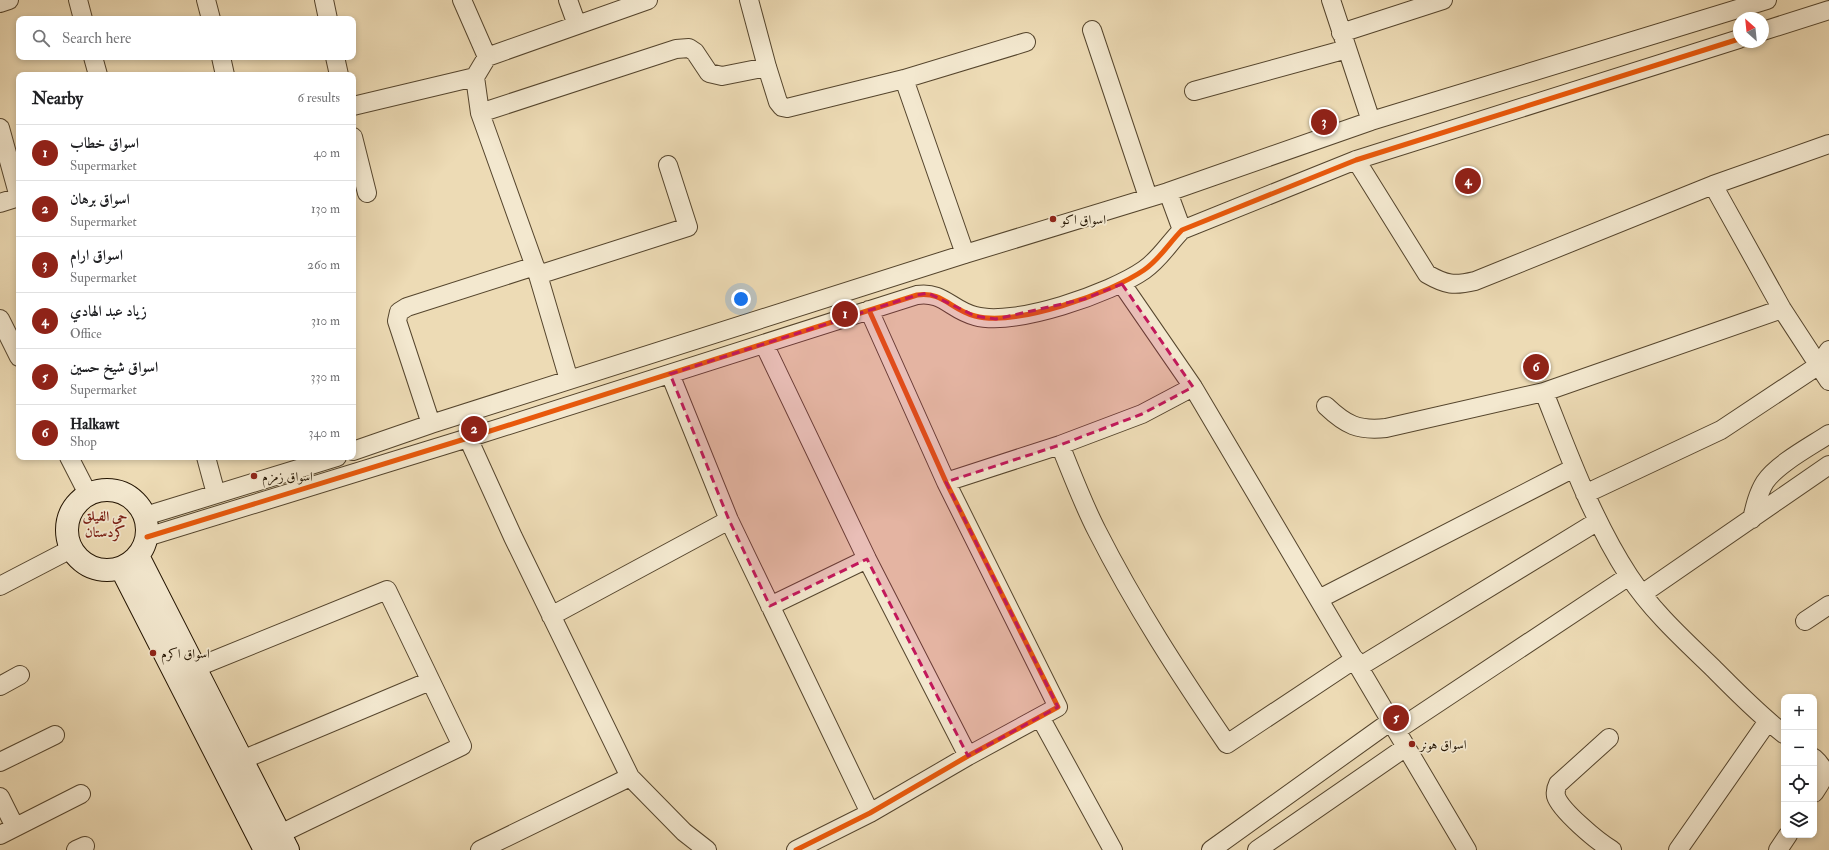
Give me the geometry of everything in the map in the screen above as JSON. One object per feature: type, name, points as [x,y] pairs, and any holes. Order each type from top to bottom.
[{"type":"street","points":[[0,3],[9,0]]},
{"type":"street","points":[[78,0],[82,16]]},
{"type":"street","points":[[206,0],[210,16]]},
{"type":"street","points":[[324,0],[327,16]]},
{"type":"street","points":[[462,0],[487,56]]},
{"type":"street","points":[[568,0],[577,25]]},
{"type":"street","points":[[569,380],[537,270],[480,113],[475,77],[487,56],[648,0]]},
{"type":"street","points":[[750,0],[766,67],[778,102],[782,107],[787,108],[904,79],[1026,42]]},
{"type":"street","points":[[1330,0],[1371,121]]},
{"type":"street","points":[[1194,91],[1344,41],[1443,0]]},
{"type":"street","points":[[356,451],[431,424],[929,265],[1168,192],[1371,121],[1748,8],[1767,0]]},
{"type":"street","points":[[1769,29],[1829,10]]},
{"type":"street","points":[[1092,30],[1148,197]]},
{"type":"street","points":[[138,544],[917,295],[928,293],[938,296],[955,308],[975,316],[996,319],[1018,316],[1084,299],[1122,284],[1146,269],[1162,254],[1182,230],[1356,160],[1733,41]]},
{"type":"street","points":[[480,113],[676,49],[688,48],[695,52],[709,73],[722,76],[766,67]]},
{"type":"street","points":[[94,60],[97,72]]},
{"type":"street","points":[[222,60],[224,72]]},
{"type":"street","points":[[336,60],[338,72]]},
{"type":"street","points":[[356,105],[475,77]]},
{"type":"street","points":[[904,79],[965,254]]},
{"type":"street","points":[[0,128],[16,186]]},
{"type":"street","points":[[1356,160],[1427,274],[1442,282],[1458,285],[1475,281],[1713,185],[1829,144]]},
{"type":"street","points":[[356,149],[367,193]]},
{"type":"street","points":[[431,424],[397,321],[399,312],[406,307],[688,227],[668,165]]},
{"type":"street","points":[[1713,185],[1782,310],[1829,381]]},
{"type":"street","points":[[1168,192],[1182,230]]},
{"type":"street","points":[[0,203],[16,198]]},
{"type":"street","points":[[929,265],[938,296]]},
{"type":"street","points":[[1122,284],[1193,387],[1467,850]]},
{"type":"street","points":[[796,850],[870,814],[968,756],[1058,708],[946,482],[869,310]]},
{"type":"street","points":[[1326,406],[1340,420],[1356,428],[1369,430],[1400,426],[1544,392],[1782,310]]},
{"type":"street","points":[[0,319],[16,351]]},
{"type":"street","points":[[764,344],[867,559],[968,756]]},
{"type":"street","points":[[1585,494],[1722,430],[1819,365],[1829,350]]},
{"type":"street","points":[[670,374],[729,520],[870,814]]},
{"type":"street","points":[[946,482],[1060,445],[1142,414],[1193,387]]},
{"type":"street","points":[[1544,392],[1585,494],[1598,521],[1629,576],[1674,632],[1781,732]]},
{"type":"street","points":[[1752,519],[1758,496],[1773,472],[1829,434]]},
{"type":"street","points":[[468,438],[551,616],[630,777],[684,832],[707,850]]},
{"type":"street","points":[[1060,445],[1096,530],[1120,576],[1176,669],[1227,744],[1357,663],[1598,521]]},
{"type":"street","points":[[71,460],[88,494]]},
{"type":"street","points":[[207,460],[216,494]]},
{"type":"street","points":[[265,850],[138,544],[140,507],[126,494],[107,489],[88,494],[74,506],[67,522],[67,540],[70,549],[83,563],[92,568],[111,570],[138,544],[216,494],[327,460]]},
{"type":"street","points":[[1642,594],[1829,465]]},
{"type":"street","points":[[1319,599],[1574,468]]},
{"type":"street","points":[[551,616],[729,520]]},
{"type":"street","points":[[138,544],[195,668],[284,842],[462,746],[387,590],[195,668]]},
{"type":"street","points":[[0,586],[70,549]]},
{"type":"street","points":[[770,606],[867,559]]},
{"type":"street","points":[[1210,850],[1394,725],[1629,576]]},
{"type":"street","points":[[1805,621],[1829,604]]},
{"type":"street","points":[[0,686],[20,675]]},
{"type":"street","points":[[242,760],[430,681]]},
{"type":"street","points":[[1040,717],[1113,850]]},
{"type":"street","points":[[1678,850],[1768,721]]},
{"type":"street","points":[[0,762],[55,735]]},
{"type":"street","points":[[1609,738],[1561,781],[1555,792],[1557,800],[1574,819],[1612,850]]},
{"type":"street","points":[[1257,850],[1406,746]]},
{"type":"street","points":[[1817,761],[1825,770],[1823,779],[1817,789]]},
{"type":"street","points":[[480,850],[630,777]]},
{"type":"street","points":[[0,797],[8,831],[81,794]]},
{"type":"street","points":[[1778,850],[1786,838]]},
{"type":"highlighted area","points":[[1122,284],[1193,387],[1142,414],[1060,445],[946,482],[1058,707],[968,756],[867,559],[770,606],[729,520],[670,374],[917,295],[928,293],[975,316],[996,319],[1084,299]]},
{"type":"cycle path","points":[[147,537],[468,438],[917,295],[934,296],[959,310],[975,316],[992,318],[1014,317],[1062,306],[1087,298],[1129,279],[1144,270],[1160,256],[1182,230],[1356,160],[1733,41]]},
{"type":"cycle path","points":[[796,850],[870,813],[968,756],[1058,707],[946,482],[869,310]]},
{"type":"place","name":"اسواق ارام","points":[[1324,122]]},
{"type":"place","name":"زياد عبد الهادي","points":[[1468,181]]},
{"type":"place","name":"اسواق اكو","points":[[1053,219]]},
{"type":"place","name":"اسواق خطاب","points":[[845,314]]},
{"type":"place","name":"Halkawt","points":[[1536,367]]},
{"type":"place","name":"اسواق برهان","points":[[474,429]]},
{"type":"place","name":"اسواق زمزم","points":[[254,476]]},
{"type":"place","name":"اسواق اكرم","points":[[153,653]]},
{"type":"place","name":"اسواق شيخ حسين","points":[[1396,718]]},
{"type":"place","name":"اسواق هونر","points":[[1412,744]]},
{"type":"district","name":"حي الفيلق كردستان","points":[[105,524]]}]
